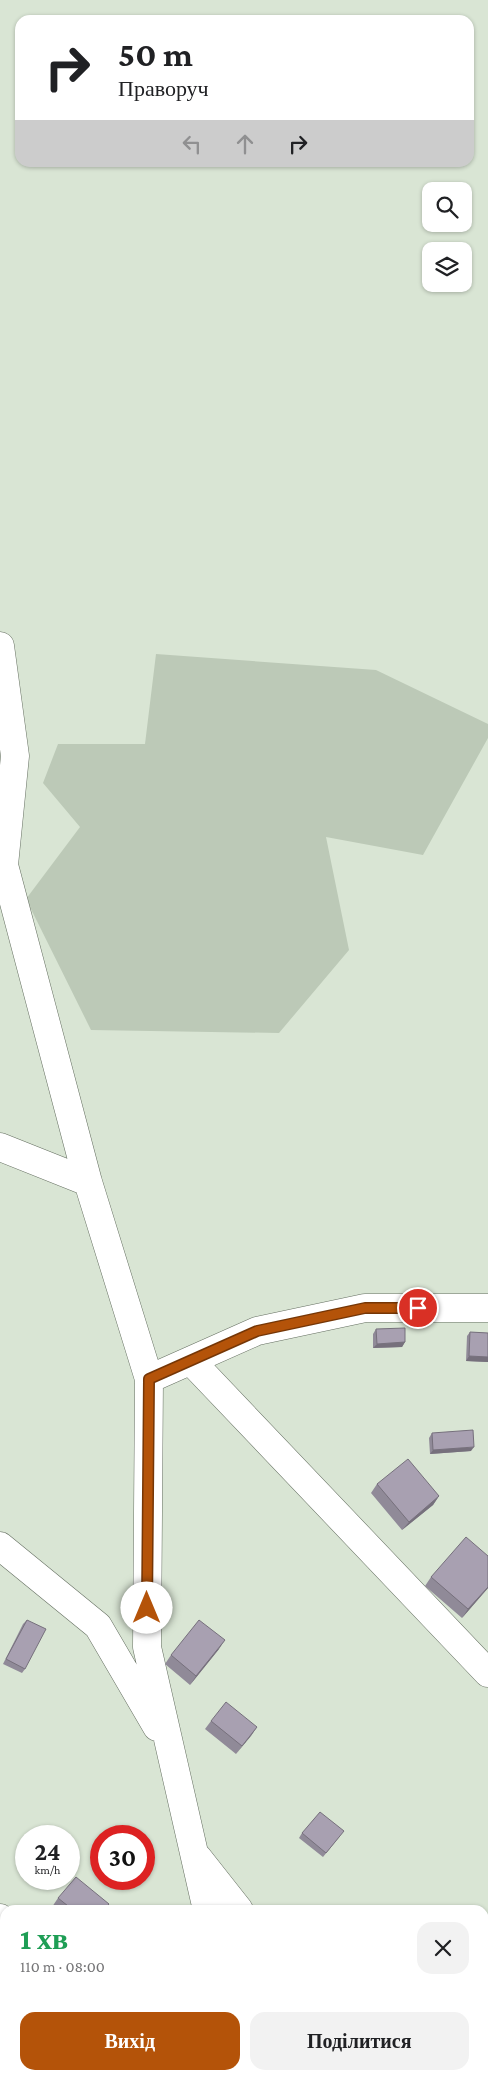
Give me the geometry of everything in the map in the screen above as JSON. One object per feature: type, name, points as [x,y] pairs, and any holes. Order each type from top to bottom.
[{"type":"street","points":[[0,646],[15,756],[4,866],[88,1182],[149,1379],[147,1646],[206,1905]]},
{"type":"street","points":[[0,1147],[88,1182]]},
{"type":"street","points":[[149,1379],[257,1331],[365,1308],[488,1308]]},
{"type":"street","points":[[191,1361],[488,1673]]},
{"type":"street","points":[[0,1546],[98,1626],[170,1749]]},
{"type":"street","points":[[193,1852],[235,1905]]},
{"type":"green space","points":[[156,654],[376,670],[488,724],[488,738],[423,855],[326,837],[349,950],[279,1033],[91,1030],[26,899],[80,827],[43,783],[58,744],[145,744]]},
{"type":"building","points":[[405,1328],[405,1342],[377,1344],[376,1329]]},
{"type":"building","points":[[470,1332],[488,1333],[488,1357],[469,1356]]},
{"type":"building","points":[[473,1430],[474,1447],[433,1450],[432,1433]]},
{"type":"building","points":[[408,1459],[439,1496],[409,1522],[377,1484]]},
{"type":"building","points":[[466,1537],[488,1556],[488,1587],[468,1609],[431,1577]]},
{"type":"building","points":[[27,1620],[46,1629],[25,1669],[6,1659]]},
{"type":"building","points":[[199,1620],[225,1640],[196,1676],[171,1655]]},
{"type":"building","points":[[226,1702],[257,1727],[242,1746],[211,1721]]},
{"type":"building","points":[[320,1812],[344,1831],[326,1853],[302,1833]]},
{"type":"building","points":[[80,1880],[109,1904],[108,1905],[67,1905],[58,1898],[65,1890],[80,1890]]},
{"type":"route","points":[[147,1608],[149,1379],[257,1331],[365,1308],[418,1308]]}]
